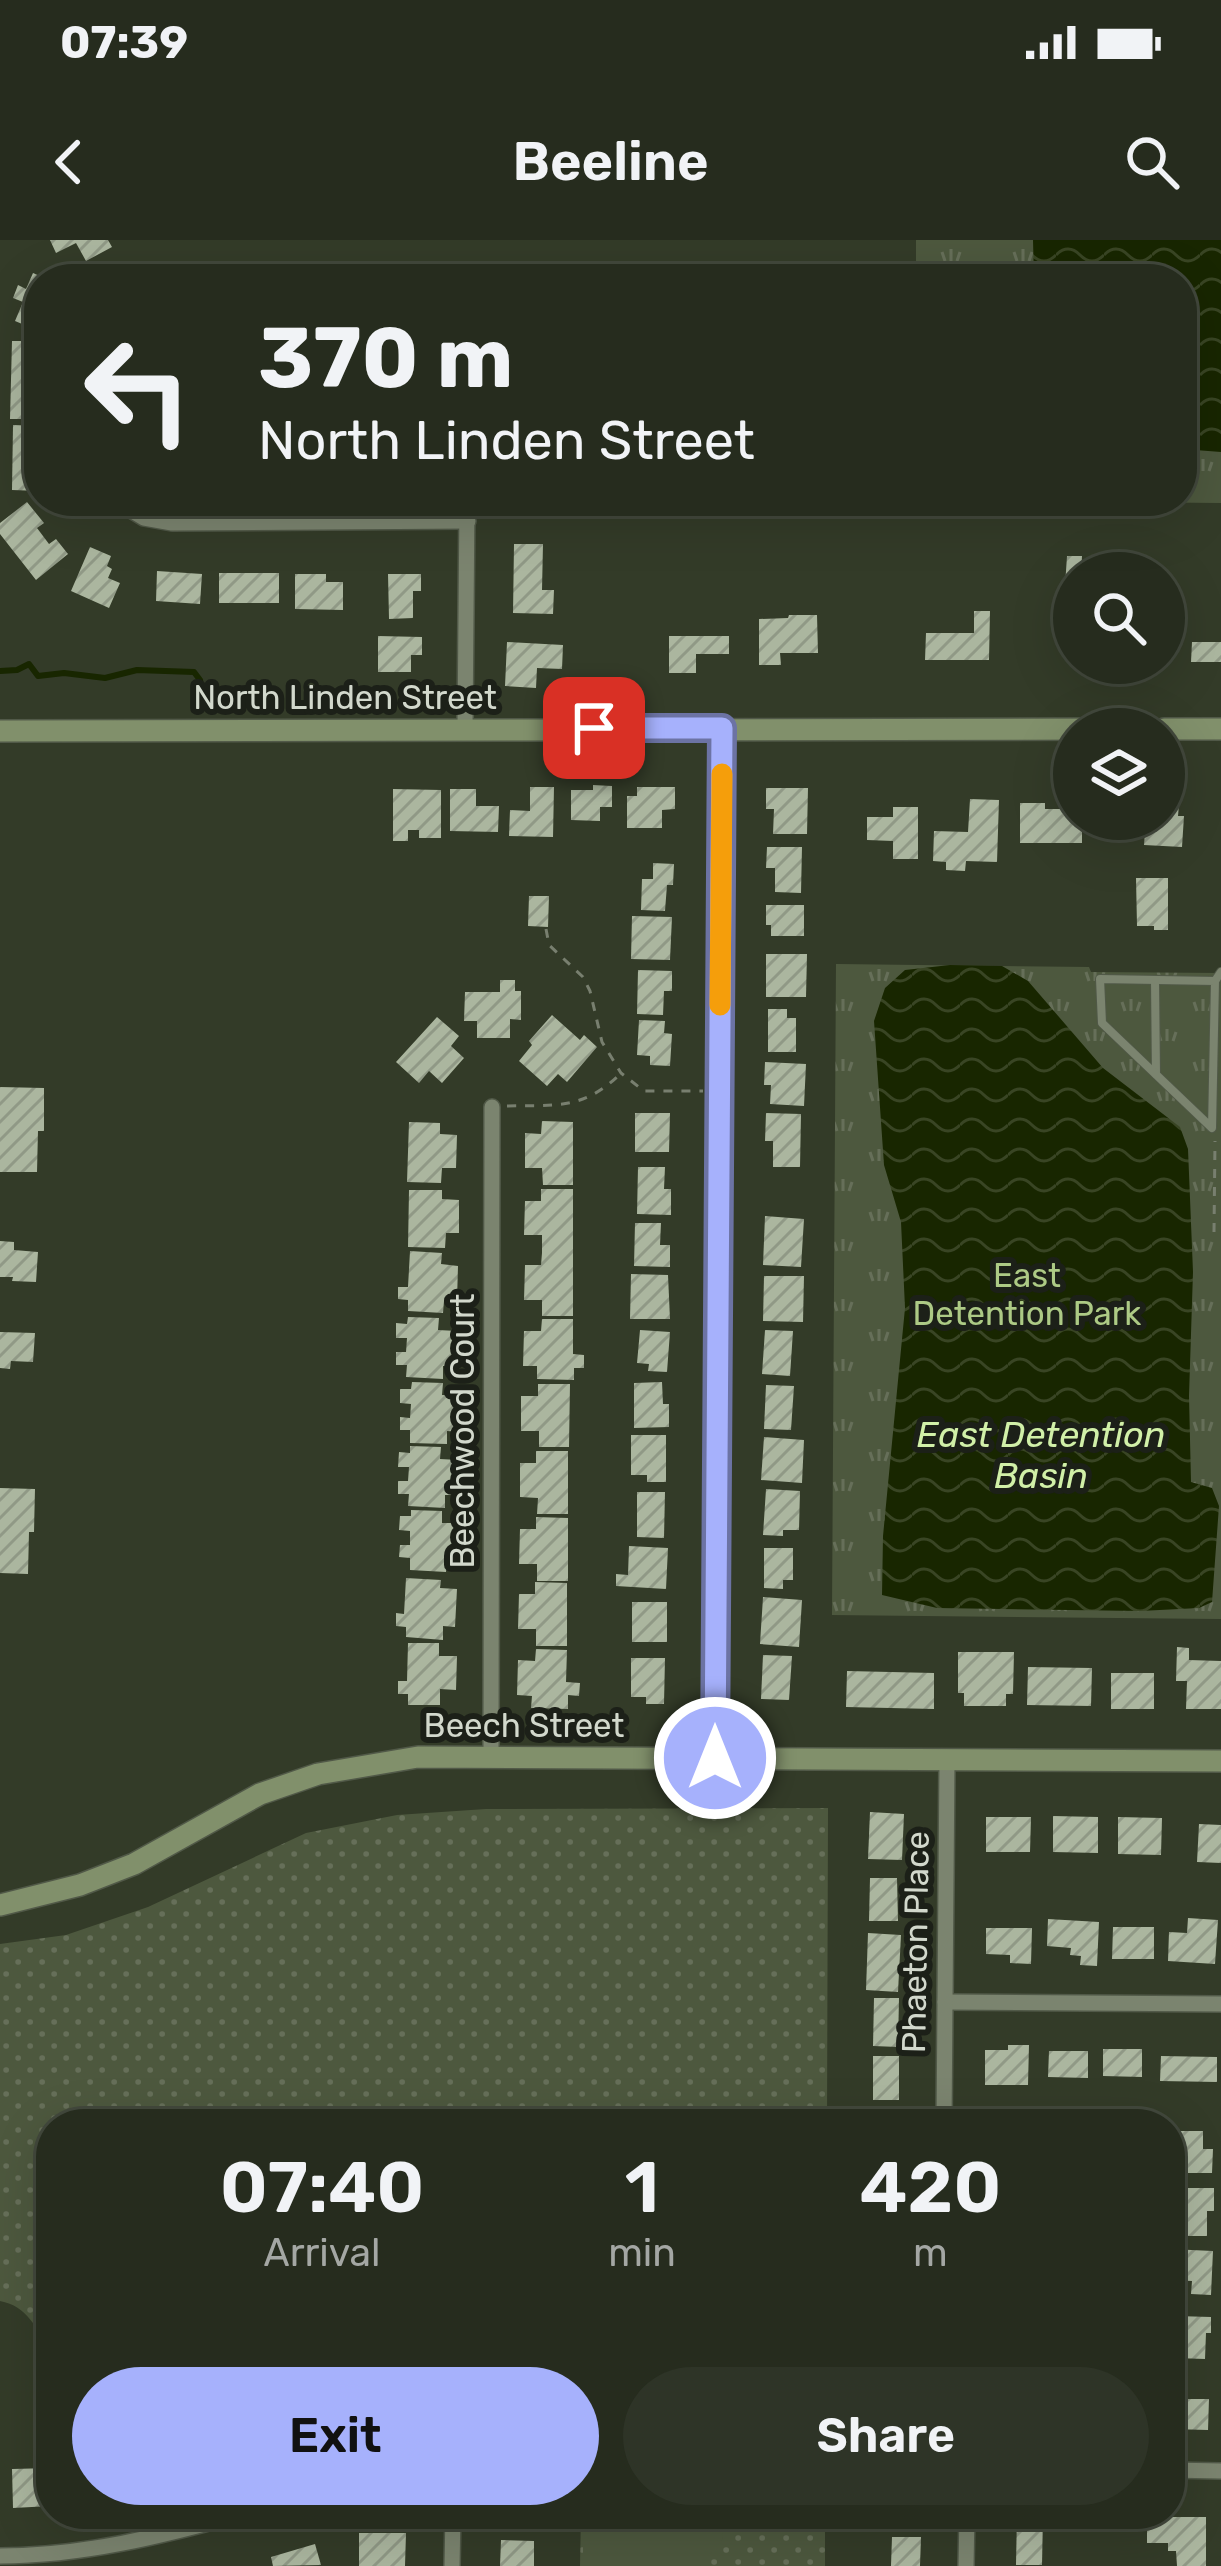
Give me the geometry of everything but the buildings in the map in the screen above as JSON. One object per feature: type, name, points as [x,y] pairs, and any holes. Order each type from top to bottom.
[{"type":"street","points":[[141,516],[172,523],[468,521]]},
{"type":"street","points":[[465,728],[468,516]]},
{"type":"street","points":[[715,1758],[722,728]]},
{"type":"street","name":"North Linden Street","points":[[0,730],[1053,729]]},
{"type":"street","points":[[1185,729],[1221,729]]},
{"type":"street","name":"Beechwood Court","points":[[491,1756],[492,1107]]},
{"type":"street","name":"Beech Street","points":[[0,1905],[80,1885],[134,1864],[242,1804],[318,1774],[418,1757],[1221,1761]]},
{"type":"street","name":"Phaeton Place","points":[[944,2109],[947,1760]]},
{"type":"street","points":[[945,2002],[1221,2004]]},
{"type":"street","points":[[1185,2470],[1221,2471]]},
{"type":"street","points":[[0,2556],[98,2547],[188,2529]]},
{"type":"street","points":[[452,2566],[453,2529]]},
{"type":"street","points":[[966,2566],[967,2529]]},
{"type":"lane","points":[[1218,976],[1212,1128],[1102,1023],[1100,979],[1218,976]]},
{"type":"lane","points":[[1155,980],[1156,1074]]},
{"type":"path","points":[[546,929],[549,944],[584,977],[602,1042],[621,1073],[644,1090],[719,1092]]},
{"type":"path","points":[[492,1107],[574,1104],[605,1089],[621,1073]]},
{"type":"path","points":[[1212,1128],[1216,1148],[1214,1232]]},
{"type":"green space","points":[[916,240],[1221,240],[1221,503],[1197,503],[1197,264],[916,264]]},
{"type":"green space","name":"East Detention Basin","points":[[836,964],[1221,973],[1221,1619],[832,1615]]},
{"type":"green space","points":[[828,1808],[827,2109],[36,2109],[36,2328],[24,2313],[0,2301],[0,1944],[66,1935],[148,1907],[306,1833],[397,1815],[486,1809]]},
{"type":"green space","points":[[581,2529],[825,2529],[825,2566],[580,2566]]},
{"type":"green space","points":[[583,2529],[724,2529],[722,2540],[700,2566],[583,2566]]},
{"type":"water","points":[[1033,240],[1221,240],[1221,452],[1197,450],[1197,264],[1034,264]]},
{"type":"water","name":"East Detention Basin","points":[[1002,966],[1028,981],[1103,1068],[1180,1127],[1188,1149],[1193,1272],[1191,1482],[1212,1488],[1219,1506],[1212,1602],[1199,1608],[937,1608],[882,1595],[883,1536],[905,1308],[901,1222],[884,1165],[874,1021],[885,988],[905,970]]},
{"type":"waterway","points":[[0,671],[29,664],[38,676],[64,673],[105,678],[137,670],[194,672],[200,680]]},
{"type":"slow traffic","points":[[720,1005],[722,774]]},
{"type":"route","points":[[594,728],[722,728],[715,1758]]},
{"type":"park label","name":"East Detention Park","points":[[1027,1294]]}]
